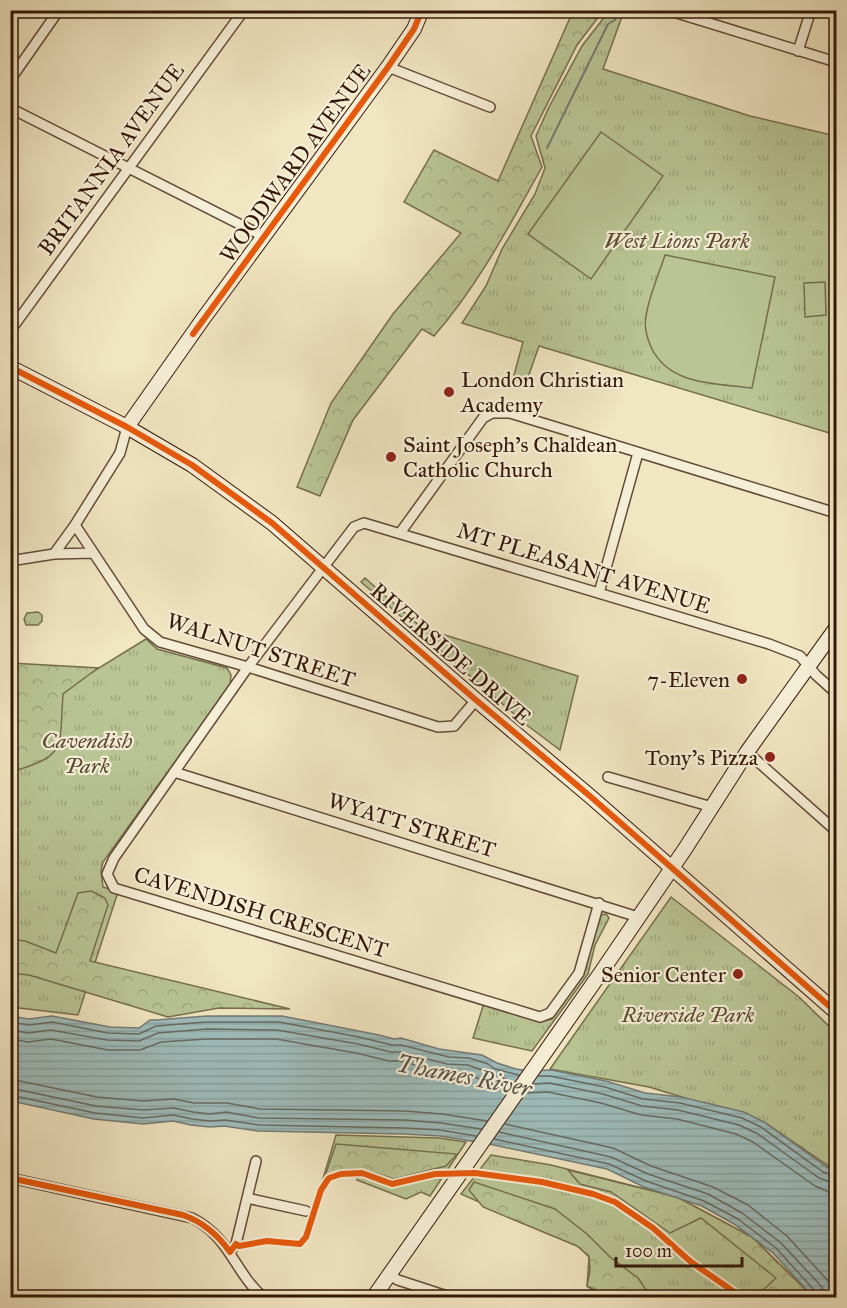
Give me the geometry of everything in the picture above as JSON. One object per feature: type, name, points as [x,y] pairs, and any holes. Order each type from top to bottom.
[{"type":"main road","name":"WOODWARD AVENUE","points":[[127,427],[263,236],[388,67],[414,30],[422,10]]},
{"type":"main road","name":"RIVERSIDE DRIVE","points":[[10,367],[127,427],[205,474],[272,523],[837,1012]]},
{"type":"main road","points":[[373,1298],[672,868],[747,752],[837,628]]},
{"type":"street","points":[[10,80],[59,10]]},
{"type":"street","name":"BRITANNIA AVENUE","points":[[10,331],[244,10]]},
{"type":"street","points":[[667,10],[680,12],[837,62]]},
{"type":"street","points":[[798,51],[811,10]]},
{"type":"street","points":[[388,67],[490,107]]},
{"type":"street","points":[[10,108],[263,236]]},
{"type":"street","points":[[400,533],[483,418],[492,413],[510,413],[837,513]]},
{"type":"street","points":[[54,554],[120,453],[127,427]]},
{"type":"street","points":[[599,593],[638,453]]},
{"type":"street","name":"MT PLEASANT AVENUE","points":[[322,567],[354,527],[364,523],[800,656],[816,675],[837,693]]},
{"type":"street","name":"WALNUT STREET","points":[[75,525],[144,629],[160,642],[438,727],[454,726],[476,700]]},
{"type":"street","points":[[10,561],[54,554],[93,553]]},
{"type":"street","name":"CAVENDISH CRESCENT","points":[[322,567],[114,858],[107,874],[114,888],[540,1017],[550,1013],[579,973],[599,903]]},
{"type":"street","points":[[747,752],[837,831]]},
{"type":"street","name":"WYATT STREET","points":[[174,772],[638,917]]},
{"type":"street","points":[[608,777],[712,807]]},
{"type":"street","points":[[230,1252],[236,1244],[256,1161]]},
{"type":"street","points":[[10,1178],[183,1215],[204,1225],[224,1243],[246,1278],[264,1298]]},
{"type":"street","points":[[247,1198],[306,1211]]},
{"type":"street","points":[[389,1275],[453,1298]]},
{"type":"green space","points":[[573,11],[603,11],[577,45],[531,136],[542,167],[505,233],[479,276],[450,317],[434,336],[422,329],[353,420],[320,496],[297,487],[331,403],[393,314],[461,233],[404,202],[434,150],[498,181]]},
{"type":"green space","name":"West Lions Park","points":[[609,11],[624,11],[603,69],[750,116],[836,136],[836,435],[539,346],[526,383],[513,379],[523,342],[462,323],[486,286],[502,249],[535,194],[545,168],[536,136],[549,107],[582,46]]},
{"type":"green space","points":[[601,132],[663,176],[591,279],[528,234]]},
{"type":"green space","points":[[665,255],[775,277],[752,388],[709,383],[681,376],[659,360],[648,340],[645,320]]},
{"type":"green space","points":[[825,282],[826,315],[805,317],[804,283]]},
{"type":"green space","points":[[365,578],[422,628],[578,676],[560,750],[528,726],[361,582]]},
{"type":"green space","points":[[38,612],[42,615],[42,621],[38,625],[26,625],[24,619],[27,613]]},
{"type":"green space","name":"Cavendish Park","points":[[146,639],[157,649],[227,668],[231,675],[230,685],[103,862],[101,871],[103,887],[118,892],[78,1015],[11,1007],[10,670],[86,676]]},
{"type":"green space","points":[[10,663],[98,668],[63,694],[60,738],[57,747],[43,760],[11,772]]},
{"type":"green space","points":[[91,891],[105,898],[108,905],[90,961],[290,1009],[219,1008],[168,1017],[29,975],[11,973],[11,939],[25,941],[56,953],[78,893]]},
{"type":"green space","name":"Riverside Park","points":[[671,897],[799,997],[836,1033],[836,1171],[764,1122],[649,1087],[550,1069]]},
{"type":"green space","points":[[606,914],[609,918],[595,945],[588,974],[532,1051],[473,1038],[484,1003],[541,1022],[552,1019],[583,975],[601,915]]},
{"type":"green space","points":[[336,1135],[439,1138],[466,1142],[430,1196],[421,1192],[406,1199],[357,1180],[359,1169],[322,1182]]},
{"type":"green space","points":[[336,1144],[457,1154],[446,1166],[394,1179],[363,1169],[340,1170],[324,1179]]},
{"type":"green space","points":[[491,1155],[551,1165],[677,1197],[752,1237],[813,1297],[603,1297],[587,1286],[589,1257],[578,1246],[461,1194]]},
{"type":"green space","points":[[568,1170],[677,1197],[752,1237],[813,1297],[764,1297],[764,1289],[776,1278],[701,1218],[670,1233],[611,1192],[580,1184]]},
{"type":"green space","points":[[474,1182],[555,1209],[638,1278],[651,1297],[609,1297],[587,1286],[590,1271],[589,1256],[577,1246],[483,1207],[469,1190]]},
{"type":"water","name":"Thames River","points":[[10,1016],[29,1019],[52,1016],[110,1027],[139,1028],[150,1020],[207,1016],[282,1016],[394,1039],[401,1038],[439,1049],[482,1055],[516,1069],[551,1070],[606,1081],[645,1093],[681,1097],[744,1112],[764,1122],[836,1171],[836,1297],[813,1297],[773,1253],[734,1224],[702,1206],[644,1187],[607,1169],[440,1136],[258,1131],[224,1126],[191,1125],[173,1121],[143,1124],[94,1119],[11,1101]]},
{"type":"waterway","points":[[547,148],[608,24],[615,20],[619,10]]},
{"type":"cycle path","points":[[193,334],[388,67],[414,29],[422,10]]},
{"type":"cycle path","points":[[10,367],[127,427],[192,465],[272,523],[591,797],[836,1012]]},
{"type":"cycle path","points":[[10,1178],[183,1215],[210,1230],[230,1252],[236,1244],[239,1246],[267,1241],[300,1244],[306,1237],[321,1190],[329,1178],[341,1174],[362,1173],[392,1184],[435,1174],[475,1173],[542,1182],[593,1194],[615,1202],[653,1228],[691,1262],[743,1298]]},
{"type":"place","name":"London Christian Academy","points":[[449,392]]},
{"type":"place","name":"Saint Joseph's Chaldean Catholic Church","points":[[391,457]]},
{"type":"place","name":"7-Eleven","points":[[742,679]]},
{"type":"place","name":"Tony's Pizza","points":[[770,757]]},
{"type":"place","name":"Senior Center","points":[[738,974]]}]
